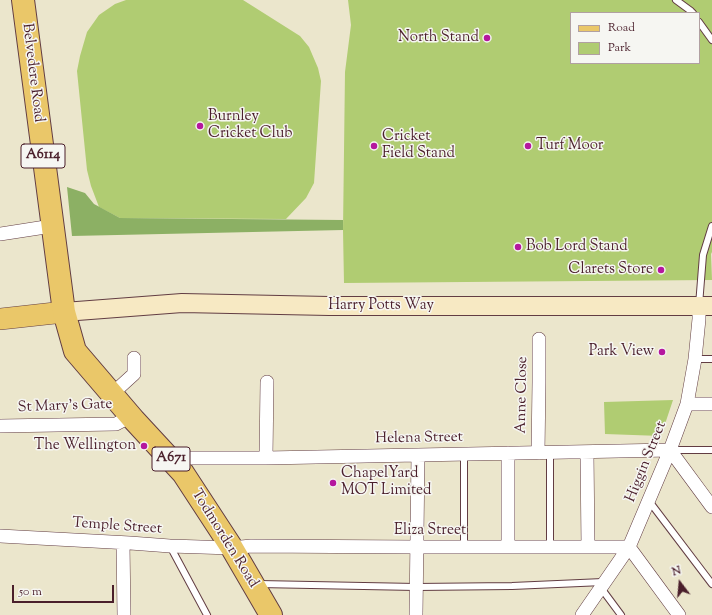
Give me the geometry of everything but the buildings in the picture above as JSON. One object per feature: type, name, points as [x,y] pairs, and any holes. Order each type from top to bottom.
[{"type":"highway","name":"Belvedere Road","points":[[23,0],[64,312]]},
{"type":"highway","name":"Todmorden Road","points":[[64,312],[75,351],[183,473],[232,548],[271,615]]},
{"type":"main road","points":[[0,319],[64,312]]},
{"type":"street","points":[[0,234],[52,226]]},
{"type":"street","name":"Harry Potts Way","points":[[64,312],[182,303],[329,306],[705,306]]},
{"type":"street","name":"Higgin Street","points":[[582,615],[629,547],[670,450],[687,404],[695,359],[699,319],[705,306]]},
{"type":"street","name":"Anne Close","points":[[539,339],[539,382],[544,452]]},
{"type":"street","points":[[112,394],[134,374],[134,358]]},
{"type":"street","points":[[266,458],[267,382]]},
{"type":"street","points":[[687,404],[712,404]]},
{"type":"street","name":"St Mary's Gate","points":[[0,426],[116,424],[131,416]]},
{"type":"street","points":[[670,450],[712,507]]},
{"type":"street","name":"Helena Street","points":[[170,458],[266,458],[670,450]]},
{"type":"street","points":[[587,452],[588,547]]},
{"type":"street","points":[[508,453],[508,547]]},
{"type":"street","points":[[416,615],[418,455]]},
{"type":"street","name":"Temple Street","points":[[0,536],[170,546],[232,548]]},
{"type":"street","points":[[123,543],[124,615]]},
{"type":"street","name":"Eliza Street","points":[[232,548],[251,546],[629,547]]},
{"type":"street","points":[[629,547],[679,615]]},
{"type":"lane","points":[[676,0],[692,12]]},
{"type":"lane","points":[[700,23],[712,40]]},
{"type":"lane","points":[[705,306],[703,255],[712,226]]},
{"type":"lane","points":[[695,359],[712,359]]},
{"type":"lane","points":[[670,450],[712,450]]},
{"type":"lane","points":[[544,452],[550,547]]},
{"type":"lane","points":[[464,454],[464,547]]},
{"type":"lane","points":[[649,500],[712,584]]},
{"type":"lane","points":[[170,546],[207,615]]},
{"type":"lane","points":[[253,584],[416,586],[603,585],[622,615]]},
{"type":"green space","name":"Burnley Cricket Club","points":[[126,0],[243,0],[300,36],[309,47],[318,68],[321,81],[314,183],[306,198],[286,219],[120,218],[99,207],[87,170],[77,71],[87,32],[99,15],[115,4]]},
{"type":"green space","name":"Turf Moor","points":[[348,0],[712,0],[712,280],[344,283],[343,230],[345,72],[351,25]]},
{"type":"green space","points":[[67,187],[85,193],[94,204],[120,218],[343,220],[343,230],[72,236]]},
{"type":"green space","points":[[673,400],[661,436],[605,434],[604,402]]},
{"type":"place","name":"North Stand","points":[[487,38]]},
{"type":"place","name":"Burnley Cricket Club","points":[[200,126]]},
{"type":"place","name":"Cricket Field Stand","points":[[374,146]]},
{"type":"place","name":"Turf Moor","points":[[528,146]]},
{"type":"place","name":"Bob Lord Stand","points":[[518,247]]},
{"type":"place","name":"Clarets Store","points":[[661,270]]},
{"type":"place","name":"Park View","points":[[662,352]]},
{"type":"place","name":"The Wellington","points":[[144,446]]},
{"type":"place","name":"ChapelYard MOT Limited","points":[[333,483]]}]
